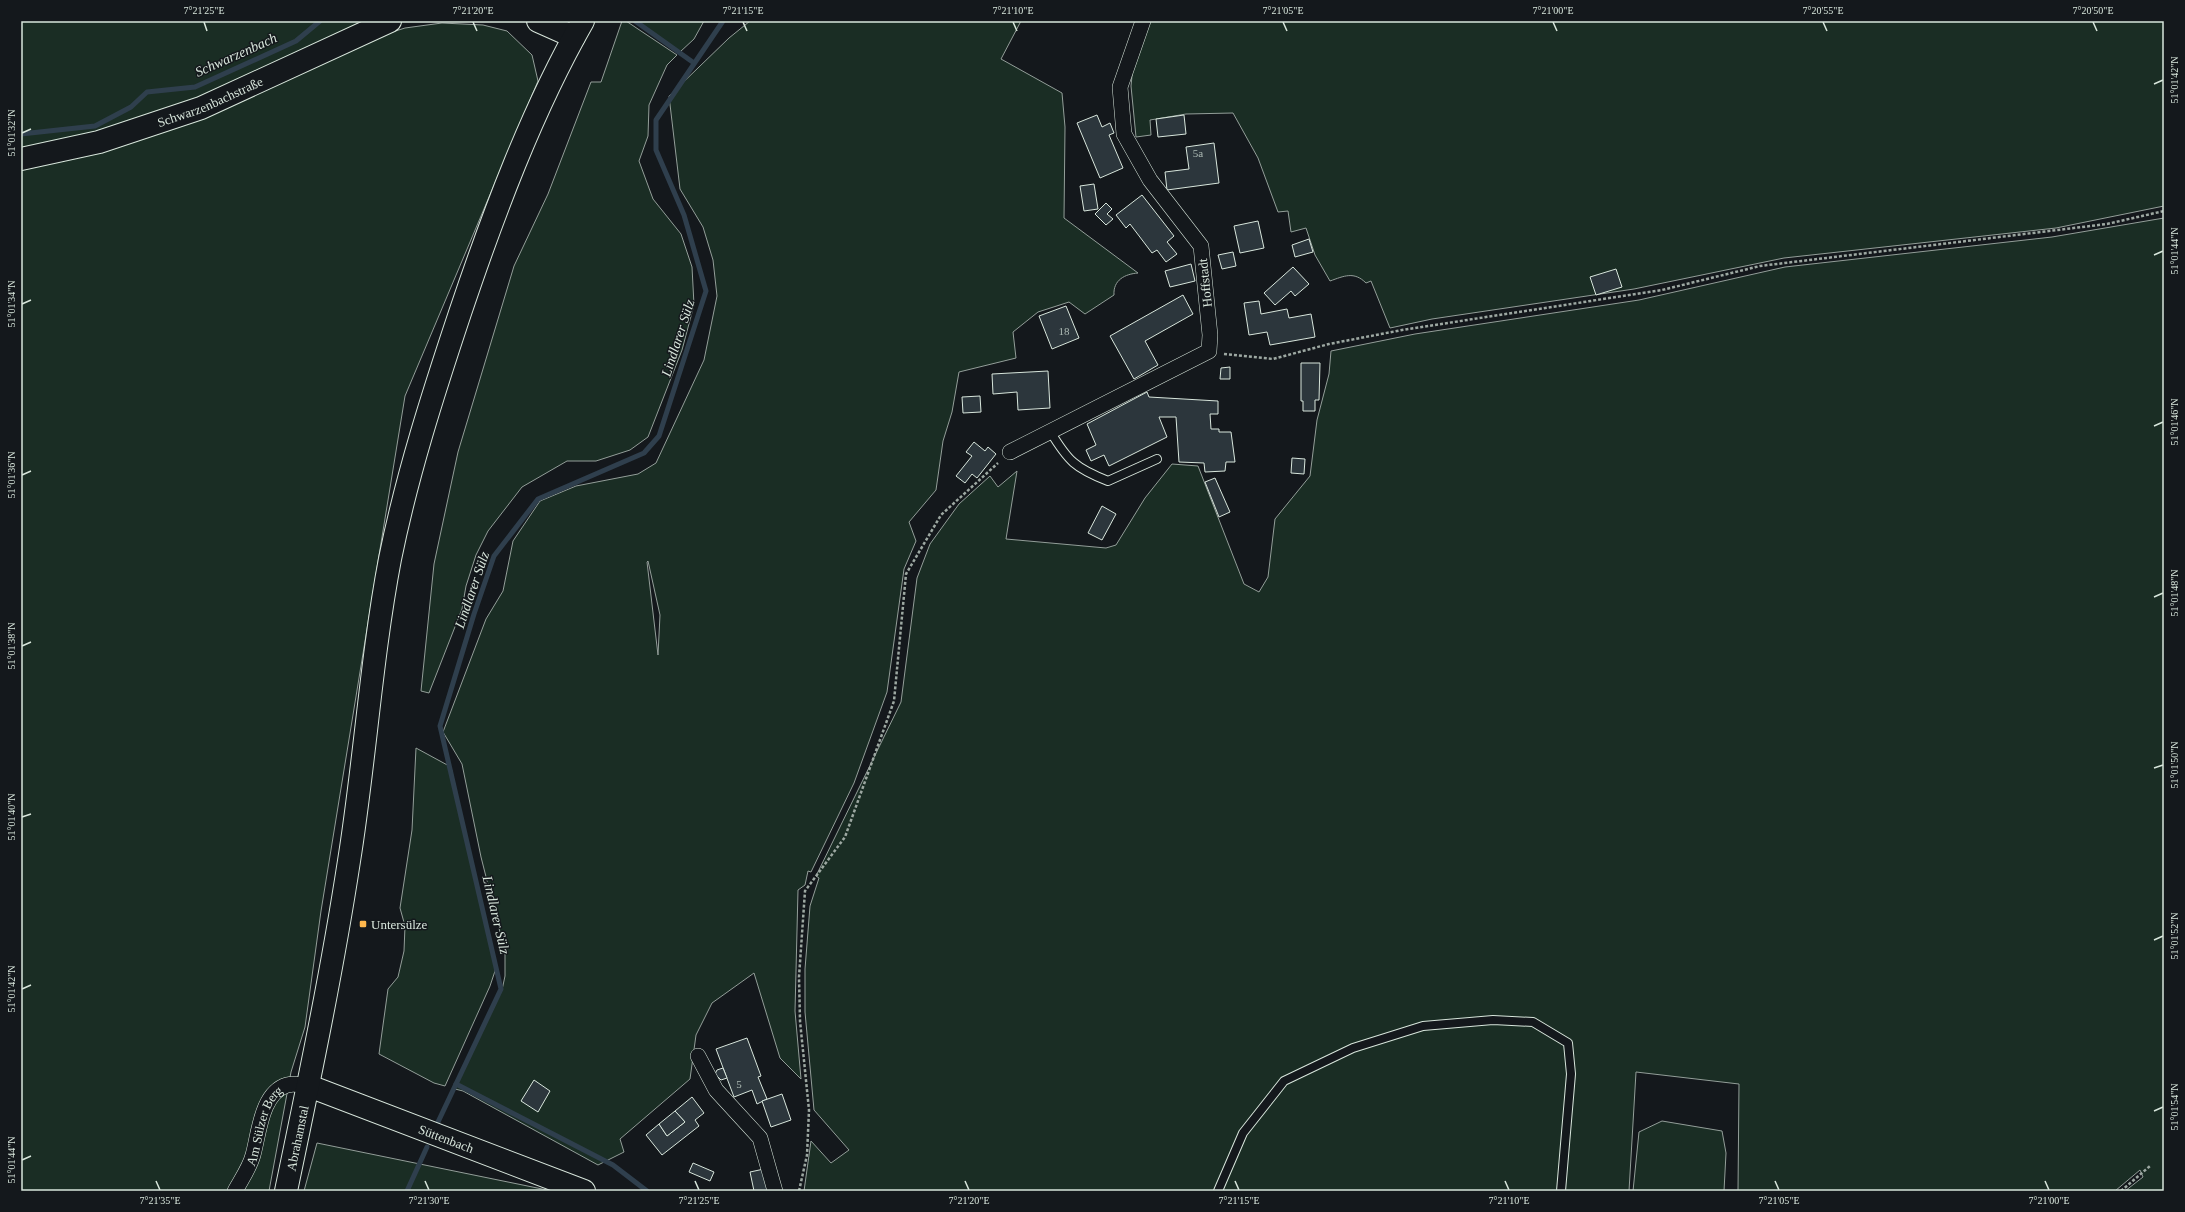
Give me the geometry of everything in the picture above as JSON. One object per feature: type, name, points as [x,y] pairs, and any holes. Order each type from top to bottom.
[{"type":"main road","name":"Schwarzenbachstraße","points":[[21,159],[99,142],[200,108],[390,21]]},
{"type":"main road","points":[[538,21],[579,29]]},
{"type":"main road","name":"Abrahamstal","points":[[286,1191],[309,1086],[349,862],[390,562],[405,491],[429,407],[479,258],[526,138],[579,29]]},
{"type":"main road","name":"Süttenbach","points":[[309,1086],[584,1191]]},
{"type":"street","name":"Hoffstadt","points":[[1143,21],[1120,87],[1124,134],[1150,180],[1201,246],[1210,335],[1209,351]]},
{"type":"street","points":[[1010,452],[1209,351]]},
{"type":"street","points":[[698,1056],[716,1090],[760,1138],[775,1191]]},
{"type":"street","name":"Am Sülzer Berg","points":[[235,1191],[253,1157],[263,1115],[271,1098],[278,1090],[286,1085],[294,1084],[309,1086]]},
{"type":"lane","points":[[1050,432],[1063,453],[1083,471],[1108,481],[1157,459]]},
{"type":"lane","points":[[1218,1191],[1243,1133],[1284,1081],[1353,1048],[1423,1026],[1493,1020],[1533,1022],[1568,1043],[1571,1074],[1560,1191]]},
{"type":"path","points":[[1209,351],[1235,356],[1273,359],[1329,344],[1402,330],[1662,290],[1760,266],[2108,224],[2164,211]]},
{"type":"path","points":[[799,1191],[807,1155],[809,1110],[800,1020],[799,977],[805,891],[845,837],[894,701],[906,574],[941,515],[1010,452]]},
{"type":"path","points":[[2121,1191],[2150,1166]]},
{"type":"green space","points":[[21,21],[367,21],[214,93],[99,133],[21,150]]},
{"type":"green space","points":[[622,21],[626,21],[677,55],[667,65],[649,105],[648,136],[639,161],[653,199],[681,234],[692,267],[694,305],[682,350],[648,437],[630,450],[596,461],[567,461],[522,487],[488,531],[476,555],[466,586],[462,609],[429,693],[421,691],[434,564],[458,452],[514,266],[548,194],[591,82],[601,82]]},
{"type":"green space","points":[[636,21],[704,21],[694,39],[680,52]]},
{"type":"green space","points":[[750,21],[1021,21],[1001,59],[1062,93],[1065,127],[1064,218],[1138,273],[1124,276],[1116,285],[1114,295],[1085,314],[1069,302],[1038,312],[1013,332],[1016,358],[959,372],[952,412],[943,441],[936,490],[909,522],[916,541],[904,569],[887,692],[854,783],[811,872],[808,871],[805,885],[798,890],[795,1011],[801,1079],[780,1058],[754,973],[712,1003],[696,1035],[690,1079],[620,1139],[624,1152],[598,1165],[463,1091],[455,1089],[502,990],[505,976],[505,952],[481,857],[462,764],[443,732],[486,619],[503,591],[513,541],[540,501],[576,486],[638,474],[656,463],[704,360],[717,296],[713,260],[703,227],[680,189],[669,96],[729,38]],"holes":[[[648,561],[660,615],[658,655]]]},
{"type":"green space","points":[[1150,21],[2164,21],[2164,206],[2056,228],[1784,258],[1634,289],[1432,319],[1390,328],[1371,281],[1366,283],[1362,279],[1349,276],[1330,281],[1315,255],[1306,228],[1291,232],[1288,211],[1278,212],[1258,158],[1233,113],[1186,114],[1150,120],[1151,135],[1136,137],[1131,86],[1135,45]]},
{"type":"green space","points":[[442,23],[483,25],[507,31],[532,55],[538,81],[405,396],[321,911],[305,1027],[291,1072],[269,1191],[21,1191],[21,169],[367,40],[405,28]]},
{"type":"green space","points":[[2164,218],[2164,1191],[2125,1191],[2143,1177],[2140,1170],[2115,1191],[1738,1191],[1739,1084],[1636,1072],[1629,1191],[804,1191],[811,1141],[831,1163],[849,1150],[814,1110],[805,1012],[805,969],[810,906],[819,878],[816,876],[901,702],[917,578],[930,544],[959,504],[990,476],[998,487],[1017,471],[1006,539],[1106,548],[1116,545],[1145,498],[1172,464],[1198,466],[1244,584],[1259,592],[1268,577],[1275,519],[1310,476],[1317,420],[1329,374],[1331,351],[1415,334],[1639,300],[1785,267],[2052,237]]},
{"type":"green space","points":[[416,748],[451,767],[471,864],[494,956],[495,971],[490,986],[445,1086],[434,1083],[379,1054],[388,989],[398,977],[404,951],[405,926],[400,908],[412,830]]},
{"type":"green space","points":[[1662,1121],[1722,1131],[1726,1153],[1724,1191],[1633,1191],[1639,1132]]},
{"type":"green space","points":[[317,1143],[552,1191],[304,1191]]},
{"type":"building","points":[[1097,115],[1102,127],[1110,123],[1114,133],[1109,135],[1123,168],[1100,178],[1077,123]]},
{"type":"building","points":[[1184,115],[1186,134],[1158,137],[1156,119]]},
{"type":"building","points":[[1214,143],[1219,183],[1167,190],[1165,172],[1189,169],[1186,147]]},
{"type":"building","points":[[1094,184],[1098,209],[1084,211],[1080,186]]},
{"type":"building","points":[[1142,195],[1174,236],[1167,242],[1177,254],[1166,262],[1157,250],[1152,253],[1130,224],[1126,228],[1116,215]]},
{"type":"building","points":[[1106,203],[1112,209],[1107,214],[1113,219],[1106,225],[1095,214]]},
{"type":"building","points":[[1258,221],[1264,248],[1240,253],[1234,226]]},
{"type":"building","points":[[1309,239],[1313,252],[1295,257],[1292,245]]},
{"type":"building","points":[[1233,252],[1236,266],[1222,269],[1218,255]]},
{"type":"building","points":[[1191,264],[1195,281],[1170,287],[1165,271]]},
{"type":"building","points":[[1293,267],[1309,284],[1295,296],[1291,291],[1275,305],[1264,293]]},
{"type":"building","points":[[1616,269],[1622,287],[1596,295],[1590,277]]},
{"type":"building","points":[[1183,295],[1193,314],[1145,341],[1158,365],[1134,379],[1110,336]]},
{"type":"building","points":[[1259,301],[1261,314],[1287,309],[1289,318],[1311,314],[1315,337],[1270,345],[1267,332],[1249,335],[1244,303]]},
{"type":"building","points":[[1066,306],[1079,338],[1052,349],[1039,316]]},
{"type":"building","points":[[1301,363],[1320,363],[1319,400],[1315,400],[1315,411],[1303,411],[1303,401],[1301,401]]},
{"type":"building","points":[[1230,367],[1230,379],[1220,379],[1221,368]]},
{"type":"building","points":[[1048,371],[1050,408],[1018,410],[1017,392],[993,394],[992,374]]},
{"type":"building","points":[[1147,392],[1149,397],[1218,401],[1218,414],[1210,414],[1211,429],[1219,429],[1219,432],[1231,432],[1235,462],[1226,462],[1225,471],[1205,472],[1204,463],[1179,462],[1176,417],[1159,417],[1167,437],[1109,466],[1104,455],[1091,461],[1086,450],[1096,445],[1087,424]]},
{"type":"building","points":[[980,396],[981,412],[963,413],[962,397]]},
{"type":"building","points":[[974,442],[985,451],[988,447],[996,454],[977,478],[972,474],[965,483],[956,476],[972,456],[966,452]]},
{"type":"building","points":[[1292,458],[1305,459],[1304,474],[1291,473]]},
{"type":"building","points":[[1215,478],[1230,512],[1219,517],[1205,482]]},
{"type":"building","points":[[1102,506],[1116,514],[1102,540],[1088,533]]},
{"type":"building","points":[[747,1038],[761,1076],[758,1077],[767,1099],[757,1104],[752,1090],[734,1097],[716,1049]]},
{"type":"building","points":[[723,1068],[727,1078],[721,1080],[715,1074],[717,1070]]},
{"type":"building","points":[[534,1080],[550,1091],[538,1112],[521,1101]]},
{"type":"building","points":[[782,1094],[791,1120],[771,1127],[762,1101]]},
{"type":"building","points":[[692,1097],[704,1113],[695,1120],[699,1126],[662,1155],[646,1135],[659,1124],[667,1136],[685,1122],[675,1111]]},
{"type":"building","points":[[675,1111],[685,1122],[667,1136],[659,1124]]},
{"type":"building","points":[[693,1163],[714,1172],[710,1181],[689,1172]]},
{"type":"building","points":[[764,1169],[769,1191],[754,1191],[750,1172]]},
{"type":"waterway","name":"Schwarzenbach","points":[[21,134],[95,126],[131,107],[147,92],[195,87],[296,41],[320,21]]},
{"type":"waterway","name":"Schwarzenbach","points":[[635,21],[694,63]]},
{"type":"waterway","name":"Lindlarer Sülz","points":[[438,1122],[501,989],[440,726],[474,614],[494,556],[538,499],[644,453],[659,436],[706,291],[684,215],[656,150],[656,120],[723,21]]},
{"type":"waterway","points":[[456,1084],[613,1165],[647,1191]]},
{"type":"waterway","name":"Lindlarer Sülz","points":[[407,1191],[427,1147]]},
{"type":"place","name":"Untersülze","points":[[363,924]]}]
